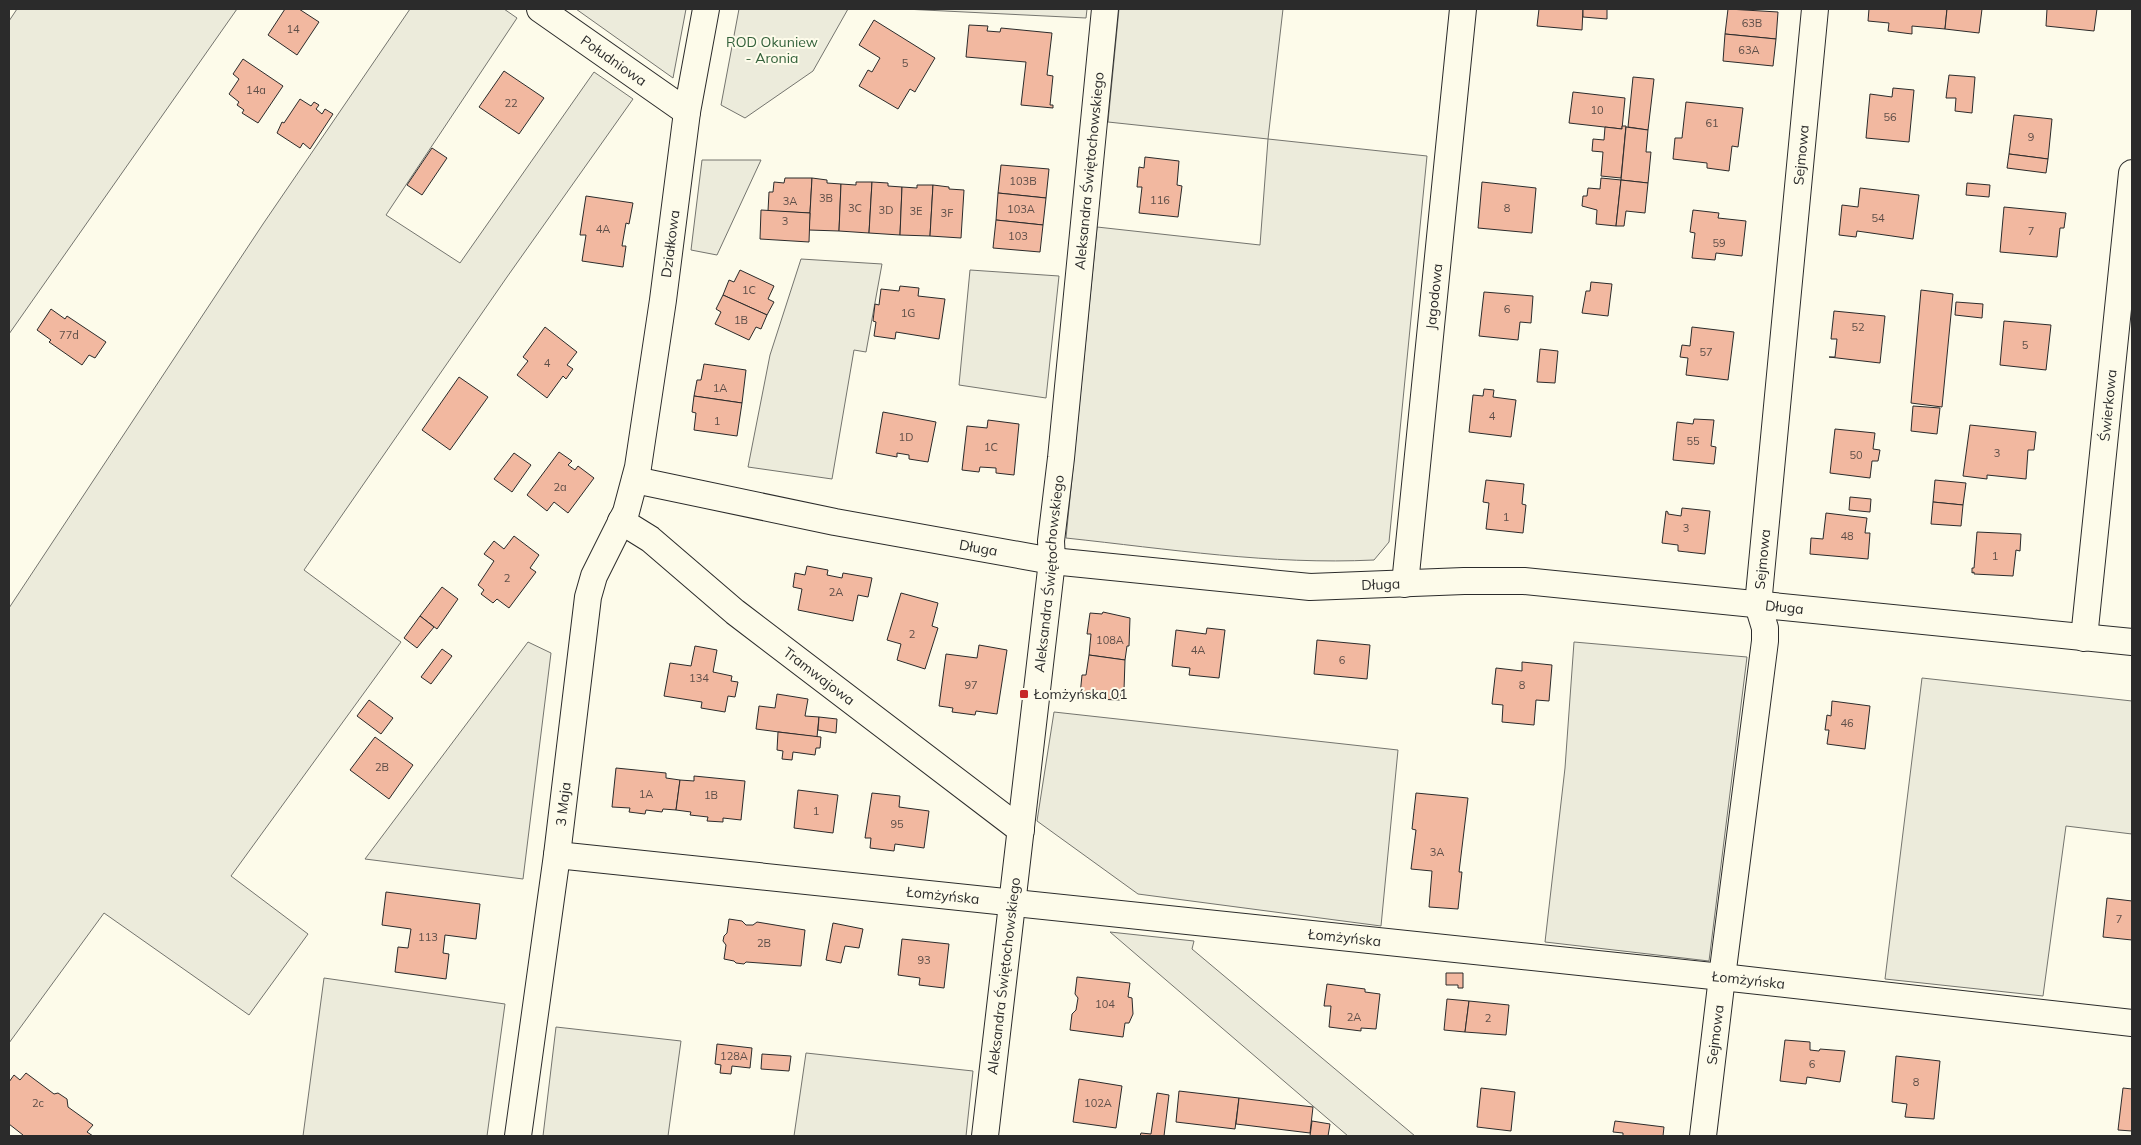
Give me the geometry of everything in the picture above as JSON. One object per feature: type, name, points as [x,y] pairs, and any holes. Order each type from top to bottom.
[{"type":"street","name":"Południowa","points":[[540,9],[687,112]]},
{"type":"street","name":"Działkowa","points":[[635,480],[663,300],[687,112],[706,9]]},
{"type":"street","name":"Aleksandra Świętochowskiego","points":[[986,1136],[1052,561],[1051,541],[1061,458],[1105,9]]},
{"type":"street","name":"Jagodowa","points":[[1405,584],[1463,9]]},
{"type":"street","name":"Sejmowa","points":[[1704,1136],[1722,976],[1765,641],[1765,628],[1758,605],[1815,9]]},
{"type":"street","name":"Świerkowa","points":[[2084,638],[2132,173]]},
{"type":"street","name":"Długa","points":[[635,480],[835,522],[1052,561],[1310,587],[1464,581],[1524,581],[2132,642]]},
{"type":"street","name":"3 Maja","points":[[518,1136],[557,855],[588,597],[594,576],[621,521],[635,480]]},
{"type":"street","name":"Tramwajowa","points":[[621,521],[650,539],[736,612],[1021,830]]},
{"type":"street","name":"Łomżyńska","points":[[557,855],[1722,976],[2132,1023]]},
{"type":"green space","points":[[17,9],[237,9],[9,334],[9,21]]},
{"type":"green space","points":[[410,9],[504,9],[517,18],[386,215],[460,263],[594,72],[633,99],[304,570],[401,642],[231,876],[308,934],[249,1015],[104,913],[9,1043],[9,608],[263,224]]},
{"type":"green space","points":[[576,9],[686,9],[673,78]]},
{"type":"green space","name":"ROD Okuniew - Aronia","points":[[739,9],[848,9],[813,71],[745,118],[721,105]]},
{"type":"green space","points":[[904,9],[1087,9],[1086,18]]},
{"type":"green space","points":[[1119,9],[1283,9],[1268,139],[1108,122]]},
{"type":"green space","points":[[1268,139],[1427,156],[1389,542],[1374,560],[1335,561],[1220,555],[1066,538],[1097,227],[1260,245]]},
{"type":"green space","points":[[702,160],[761,160],[717,255],[691,250]]},
{"type":"green space","points":[[801,259],[882,264],[866,352],[854,350],[832,479],[748,467],[770,355]]},
{"type":"green space","points":[[970,270],[1059,276],[1046,398],[959,385]]},
{"type":"green space","points":[[528,642],[551,653],[523,879],[365,859]]},
{"type":"green space","points":[[1574,642],[1747,657],[1709,961],[1545,942],[1565,768]]},
{"type":"green space","points":[[1922,678],[2132,701],[2132,834],[2066,826],[2043,996],[1885,979]]},
{"type":"green space","points":[[1054,712],[1398,750],[1381,926],[1138,894],[1037,821]]},
{"type":"green space","points":[[1110,932],[1194,941],[1192,949],[1415,1136],[1348,1136]]},
{"type":"green space","points":[[324,978],[505,1004],[487,1136],[303,1136]]},
{"type":"green space","points":[[556,1027],[681,1041],[668,1136],[543,1136]]},
{"type":"green space","points":[[806,1053],[973,1071],[966,1136],[794,1136]]},
{"type":"building","points":[[285,9],[299,9],[319,22],[297,55],[268,35]]},
{"type":"building","points":[[1539,9],[1583,9],[1582,30],[1537,26]]},
{"type":"building","points":[[1583,9],[1607,9],[1607,19],[1583,17]]},
{"type":"building","points":[[1728,9],[1778,12],[1776,39],[1725,34]]},
{"type":"building","points":[[1869,9],[1947,9],[1945,29],[1912,26],[1912,34],[1888,31],[1889,23],[1868,21]]},
{"type":"building","points":[[1947,9],[1982,9],[1979,33],[1945,29]]},
{"type":"building","points":[[2047,9],[2097,9],[2094,31],[2046,26]]},
{"type":"building","points":[[874,20],[935,58],[915,92],[910,89],[898,109],[859,86],[868,70],[872,72],[880,58],[859,45]]},
{"type":"building","points":[[969,25],[988,26],[987,31],[1000,32],[1001,28],[1052,33],[1047,75],[1053,76],[1050,105],[1053,105],[1053,108],[1021,105],[1026,62],[966,57]]},
{"type":"building","points":[[1725,34],[1776,39],[1773,66],[1723,61]]},
{"type":"building","points":[[243,59],[283,86],[258,123],[242,113],[244,110],[237,105],[239,102],[229,94],[239,79],[233,74]]},
{"type":"building","points":[[504,71],[544,98],[519,134],[479,107]]},
{"type":"building","points":[[1949,75],[1975,77],[1972,113],[1955,111],[1956,98],[1946,98]]},
{"type":"building","points":[[1633,77],[1654,79],[1648,130],[1628,127]]},
{"type":"building","points":[[1893,88],[1914,90],[1909,142],[1866,138],[1870,94],[1892,97]]},
{"type":"building","points":[[1573,92],[1625,98],[1622,129],[1569,123]]},
{"type":"building","points":[[300,99],[311,106],[314,102],[319,105],[316,109],[322,114],[325,109],[333,114],[310,149],[303,143],[300,148],[277,133],[282,122],[284,123]]},
{"type":"building","points":[[1686,102],[1743,108],[1738,147],[1732,146],[1729,171],[1707,168],[1707,163],[1673,159],[1675,138],[1682,138]]},
{"type":"building","points":[[2014,115],[2052,119],[2048,159],[2009,154]]},
{"type":"building","points":[[1622,126],[1626,126],[1621,178],[1601,176],[1603,152],[1592,151],[1593,139],[1604,140],[1605,127],[1622,129]]},
{"type":"building","points":[[1626,127],[1648,130],[1646,152],[1651,152],[1648,183],[1621,180]]},
{"type":"building","points":[[432,148],[447,158],[422,195],[407,185]]},
{"type":"building","points":[[2009,154],[2048,159],[2046,173],[2007,168]]},
{"type":"building","points":[[1145,157],[1179,161],[1177,185],[1182,186],[1178,217],[1139,213],[1142,187],[1137,187],[1139,167],[1144,168]]},
{"type":"building","points":[[1001,165],[1049,169],[1046,198],[998,193]]},
{"type":"building","points":[[785,178],[812,178],[810,213],[768,211],[769,192],[773,192],[774,182],[784,183]]},
{"type":"building","points":[[812,178],[827,180],[827,183],[841,184],[839,231],[809,230]]},
{"type":"building","points":[[1601,178],[1621,180],[1616,226],[1596,224],[1597,210],[1582,206],[1583,196],[1587,196],[1588,188],[1600,189]]},
{"type":"building","points":[[1621,180],[1648,183],[1645,213],[1626,211],[1624,226],[1616,226]]},
{"type":"building","points":[[856,182],[872,182],[869,233],[839,231],[841,184],[856,185]]},
{"type":"building","points":[[872,182],[888,183],[888,186],[902,187],[900,235],[869,233]]},
{"type":"building","points":[[1482,182],[1536,188],[1532,233],[1478,228]]},
{"type":"building","points":[[1967,183],[1990,185],[1989,197],[1966,195]]},
{"type":"building","points":[[917,185],[933,185],[930,236],[900,235],[902,187],[917,188]]},
{"type":"building","points":[[933,185],[964,190],[961,238],[930,236]]},
{"type":"building","points":[[1860,188],[1919,195],[1913,239],[1857,231],[1856,237],[1839,235],[1842,205],[1858,207]]},
{"type":"building","points":[[998,193],[1046,198],[1043,225],[996,220]]},
{"type":"building","points":[[586,196],[633,203],[629,224],[626,223],[622,246],[626,246],[623,267],[582,261],[586,235],[580,235]]},
{"type":"building","points":[[2004,207],[2066,213],[2064,228],[2060,228],[2057,257],[2000,252]]},
{"type":"building","points":[[761,210],[810,213],[809,242],[760,239]]},
{"type":"building","points":[[1693,210],[1719,213],[1718,218],[1746,221],[1742,256],[1716,253],[1715,260],[1692,258],[1695,233],[1690,232]]},
{"type":"building","points":[[996,220],[1043,225],[1040,252],[993,248]]},
{"type":"building","points":[[740,270],[774,286],[768,299],[774,302],[767,315],[723,295],[729,280],[734,282]]},
{"type":"building","points":[[1591,282],[1612,284],[1608,316],[1582,313],[1586,291],[1590,291]]},
{"type":"building","points":[[900,286],[919,288],[918,296],[945,299],[939,339],[896,332],[895,339],[874,336],[876,322],[873,321],[875,304],[879,305],[881,289],[899,291]]},
{"type":"building","points":[[1921,290],[1953,294],[1942,407],[1911,403]]},
{"type":"building","points":[[1484,292],[1533,296],[1531,323],[1520,322],[1518,340],[1479,336]]},
{"type":"building","points":[[723,295],[767,315],[761,329],[756,327],[749,340],[715,324],[721,312],[716,309]]},
{"type":"building","points":[[1956,302],[1983,304],[1982,318],[1955,315]]},
{"type":"building","points":[[51,309],[65,319],[67,316],[106,342],[95,358],[89,355],[82,365],[49,342],[51,340],[37,330]]},
{"type":"building","points":[[1834,311],[1885,316],[1880,363],[1829,357],[1835,357],[1837,339],[1831,339]]},
{"type":"building","points":[[2004,321],[2051,325],[2046,370],[2000,365]]},
{"type":"building","points":[[545,327],[577,352],[567,365],[573,369],[566,379],[563,376],[547,398],[517,375],[528,361],[523,357]]},
{"type":"building","points":[[1692,327],[1734,332],[1728,380],[1686,375],[1688,358],[1680,357],[1682,345],[1690,346]]},
{"type":"building","points":[[1540,349],[1558,351],[1555,383],[1537,382]]},
{"type":"building","points":[[704,364],[746,370],[742,403],[694,396],[697,380],[701,380]]},
{"type":"building","points":[[459,377],[488,397],[450,450],[422,430]]},
{"type":"building","points":[[1484,389],[1494,390],[1493,397],[1516,400],[1511,437],[1469,432],[1473,395],[1483,396]]},
{"type":"building","points":[[694,396],[742,403],[737,436],[694,430],[696,413],[692,412]]},
{"type":"building","points":[[1913,406],[1940,408],[1937,434],[1911,431]]},
{"type":"building","points":[[883,412],[936,422],[928,462],[909,459],[909,455],[897,453],[897,457],[876,453]]},
{"type":"building","points":[[1694,419],[1714,420],[1711,446],[1716,447],[1714,464],[1673,460],[1677,422],[1693,424]]},
{"type":"building","points":[[988,420],[1019,424],[1014,475],[996,473],[996,468],[980,467],[979,472],[962,470],[967,426],[987,428]]},
{"type":"building","points":[[1970,425],[2036,432],[2034,450],[2028,450],[2026,479],[1987,475],[1987,479],[1963,476]]},
{"type":"building","points":[[1835,429],[1875,433],[1873,449],[1880,450],[1878,461],[1872,461],[1870,478],[1830,473]]},
{"type":"building","points":[[559,452],[572,461],[568,465],[575,470],[578,466],[594,478],[568,513],[554,502],[547,511],[527,495]]},
{"type":"building","points":[[514,453],[531,465],[512,492],[494,479]]},
{"type":"building","points":[[1486,480],[1524,484],[1522,504],[1526,505],[1523,533],[1486,529],[1489,503],[1483,502]]},
{"type":"building","points":[[1935,480],[1966,483],[1963,505],[1933,502]]},
{"type":"building","points":[[1850,497],[1871,499],[1870,512],[1849,510]]},
{"type":"building","points":[[1933,502],[1963,505],[1961,526],[1931,524]]},
{"type":"building","points":[[1682,508],[1710,511],[1705,554],[1678,551],[1678,545],[1662,543],[1666,511],[1668,514],[1681,516]]},
{"type":"building","points":[[1826,513],[1867,518],[1865,533],[1870,533],[1868,559],[1810,554],[1811,538],[1823,539]]},
{"type":"building","points":[[1977,532],[2021,534],[2020,551],[2016,550],[2013,576],[1972,573]]},
{"type":"building","points":[[514,536],[539,555],[530,568],[536,572],[509,608],[497,599],[493,603],[481,594],[484,590],[478,585],[494,561],[484,554],[494,541],[504,549]]},
{"type":"building","points":[[807,566],[828,570],[827,575],[842,578],[843,573],[872,578],[868,597],[858,595],[853,621],[798,610],[802,589],[793,587],[795,573],[805,575]]},
{"type":"building","points":[[442,587],[458,599],[437,629],[420,616]]},
{"type":"building","points":[[901,593],[938,603],[932,626],[938,628],[925,669],[897,660],[901,644],[887,640]]},
{"type":"building","points":[[1103,612],[1130,618],[1129,646],[1127,646],[1125,660],[1089,655],[1091,634],[1087,634],[1090,613],[1102,614]]},
{"type":"building","points":[[420,616],[434,627],[417,648],[404,638]]},
{"type":"building","points":[[1207,628],[1225,630],[1219,678],[1189,675],[1190,668],[1172,666],[1176,630],[1206,634]]},
{"type":"building","points":[[1317,640],[1370,645],[1367,679],[1314,674]]},
{"type":"building","points":[[979,645],[1007,650],[997,714],[976,711],[975,715],[952,712],[953,708],[939,706],[946,654],[977,658]]},
{"type":"building","points":[[695,646],[717,650],[713,672],[732,676],[731,681],[738,682],[735,697],[728,696],[725,712],[701,708],[702,702],[664,696],[670,663],[691,666]]},
{"type":"building","points":[[442,649],[452,656],[431,684],[421,677]]},
{"type":"building","points":[[1089,655],[1125,660],[1124,690],[1121,690],[1120,700],[1092,699],[1092,697],[1080,695],[1082,675],[1086,675]]},
{"type":"building","points":[[1522,662],[1552,665],[1549,701],[1536,700],[1534,725],[1502,722],[1503,705],[1492,704],[1496,668],[1522,671]]},
{"type":"building","points":[[777,694],[808,699],[805,716],[819,717],[817,737],[756,729],[759,706],[775,708]]},
{"type":"building","points":[[369,700],[393,718],[381,734],[357,716]]},
{"type":"building","points":[[1832,701],[1870,706],[1865,749],[1827,744],[1829,730],[1825,730],[1827,715],[1831,716]]},
{"type":"building","points":[[819,717],[837,719],[836,733],[818,730]]},
{"type":"building","points":[[778,732],[821,737],[820,748],[816,748],[815,755],[793,752],[792,760],[782,759],[783,751],[777,750]]},
{"type":"building","points":[[375,737],[413,765],[389,799],[350,770]]},
{"type":"building","points":[[616,768],[666,773],[666,778],[680,780],[676,810],[663,809],[662,812],[646,810],[645,814],[629,812],[630,808],[612,807]]},
{"type":"building","points":[[694,776],[745,781],[741,820],[723,818],[723,822],[707,821],[708,817],[690,815],[691,812],[676,810],[680,780],[694,781]]},
{"type":"building","points":[[798,790],[838,795],[833,833],[794,828]]},
{"type":"building","points":[[872,793],[900,796],[899,807],[929,811],[924,848],[895,844],[894,851],[870,848],[871,838],[865,838]]},
{"type":"building","points":[[1416,793],[1468,798],[1459,872],[1462,872],[1458,909],[1429,907],[1432,871],[1411,869],[1416,830],[1412,829]]},
{"type":"building","points":[[386,892],[480,904],[476,939],[445,935],[443,953],[449,954],[446,979],[395,972],[398,947],[408,948],[411,929],[382,925]]},
{"type":"building","points":[[2107,898],[2132,901],[2132,940],[2103,937]]},
{"type":"building","points":[[729,919],[742,921],[746,925],[753,925],[757,922],[805,930],[801,966],[746,962],[744,964],[724,959],[726,945],[723,941],[727,933]]},
{"type":"building","points":[[833,923],[863,929],[859,948],[845,946],[841,963],[826,960]]},
{"type":"building","points":[[902,939],[949,944],[944,988],[919,985],[920,978],[898,975]]},
{"type":"building","points":[[1446,973],[1463,973],[1463,988],[1458,988],[1458,985],[1446,985]]},
{"type":"building","points":[[1077,977],[1130,983],[1128,997],[1132,998],[1133,1014],[1129,1023],[1125,1023],[1123,1037],[1070,1030],[1072,1014],[1076,1010],[1078,998],[1075,994]]},
{"type":"building","points":[[1327,984],[1365,989],[1365,992],[1380,994],[1376,1029],[1361,1028],[1361,1031],[1329,1027],[1331,1006],[1324,1006]]},
{"type":"building","points":[[1447,999],[1469,1001],[1465,1032],[1444,1030]]},
{"type":"building","points":[[1469,1001],[1509,1005],[1506,1035],[1465,1032]]},
{"type":"building","points":[[1785,1040],[1810,1042],[1810,1050],[1845,1051],[1840,1082],[1807,1077],[1806,1084],[1780,1081]]},
{"type":"building","points":[[717,1044],[752,1048],[750,1068],[732,1066],[731,1074],[720,1073],[721,1065],[715,1064]]},
{"type":"building","points":[[762,1054],[791,1056],[789,1071],[761,1069]]},
{"type":"building","points":[[1896,1056],[1940,1061],[1934,1119],[1905,1117],[1907,1104],[1892,1102]]},
{"type":"building","points":[[26,1073],[54,1094],[58,1093],[67,1099],[68,1107],[93,1125],[87,1132],[93,1136],[22,1136],[9,1124],[9,1082],[14,1075],[20,1080]]},
{"type":"building","points":[[1079,1079],[1122,1086],[1116,1128],[1073,1122]]},
{"type":"building","points":[[1481,1088],[1515,1092],[1511,1131],[1477,1127]]},
{"type":"building","points":[[2123,1088],[2132,1089],[2132,1131],[2118,1130]]},
{"type":"building","points":[[1179,1091],[1239,1098],[1235,1129],[1176,1122]]},
{"type":"building","points":[[1157,1093],[1169,1095],[1164,1136],[1140,1136],[1141,1133],[1151,1134]]},
{"type":"building","points":[[1239,1098],[1313,1107],[1310,1133],[1236,1124]]},
{"type":"building","points":[[1312,1121],[1330,1124],[1328,1136],[1310,1136]]},
{"type":"building","points":[[1615,1121],[1664,1127],[1663,1136],[1623,1136],[1623,1133],[1613,1132]]},
{"type":"place","name":"Łomżyńska 01","points":[[1024,694]]}]
